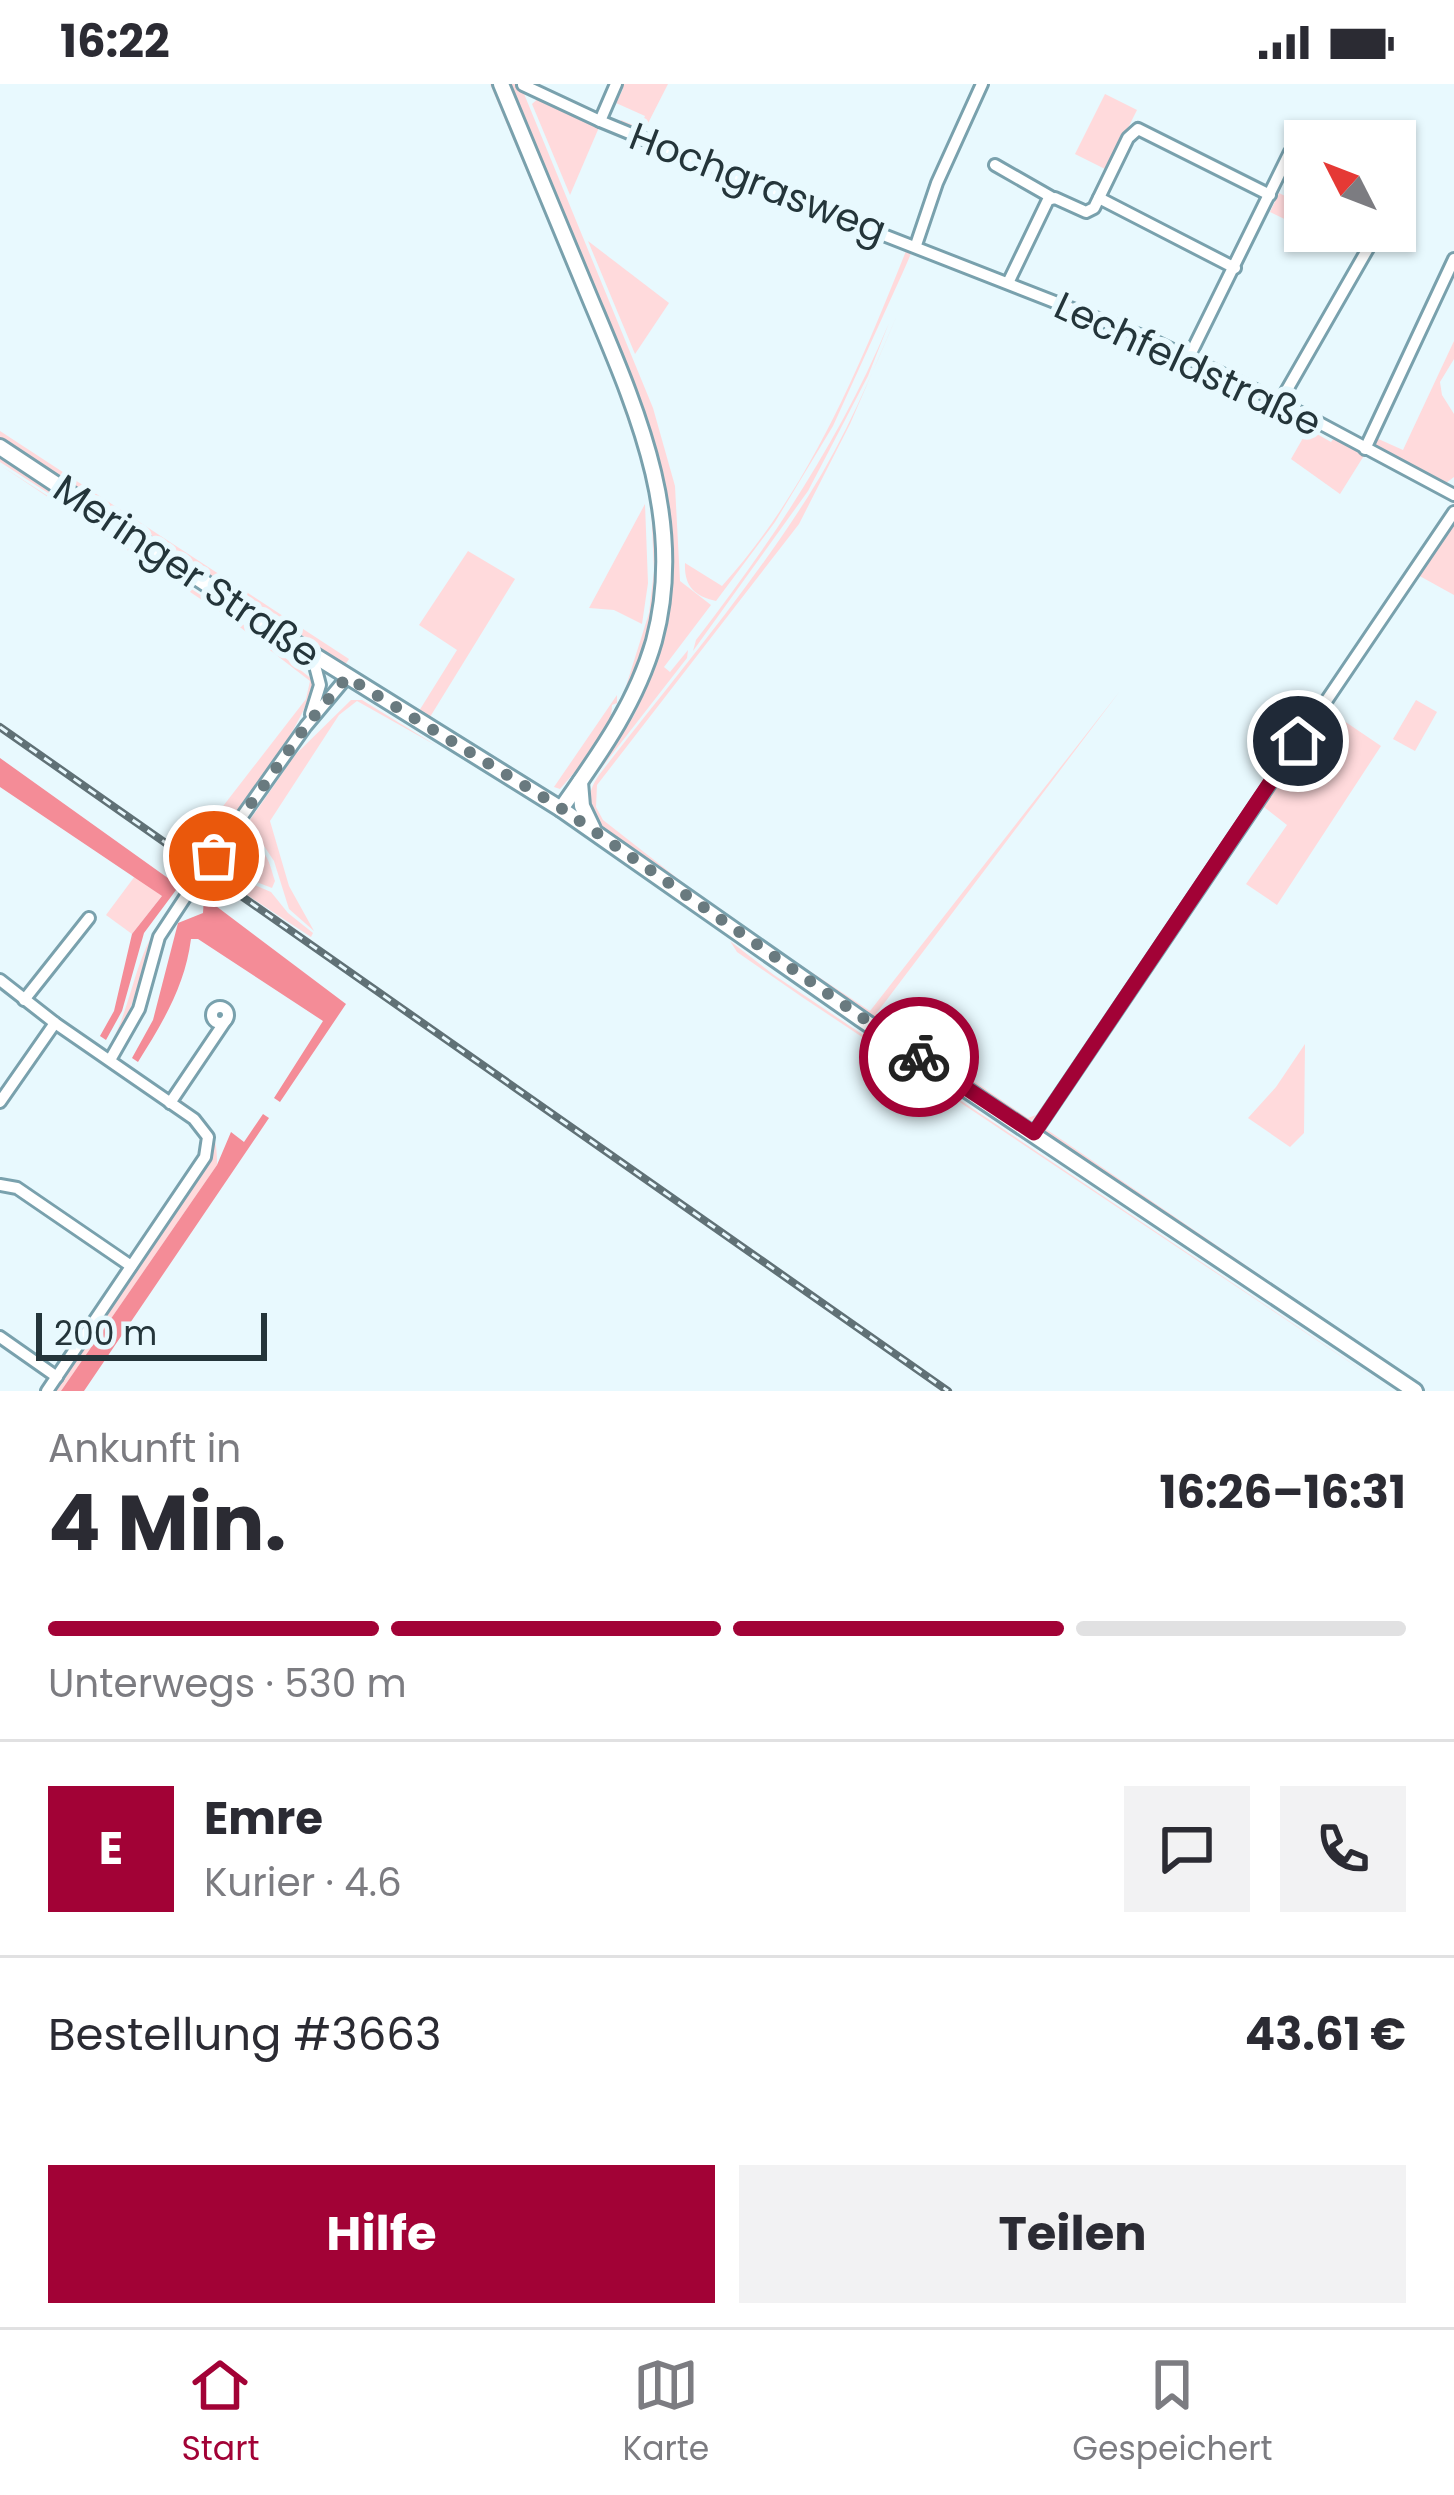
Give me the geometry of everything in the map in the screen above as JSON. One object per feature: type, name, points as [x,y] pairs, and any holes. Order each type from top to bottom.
[{"type":"main road","points":[[500,84],[638,412],[660,497],[665,567],[654,640],[626,710],[561,808]]},
{"type":"main road","name":"Meringer Straße","points":[[0,447],[347,677],[561,808],[825,995],[1415,1391]]},
{"type":"main road","points":[[580,782],[582,806],[596,834]]},
{"type":"street","name":"Hochgrasweg","points":[[600,121],[616,84]]},
{"type":"street","points":[[916,244],[937,183],[982,84]]},
{"type":"street","name":"Hochgrasweg","points":[[524,85],[600,121],[916,244]]},
{"type":"street","points":[[995,165],[1085,212],[1094,208],[1132,132],[1142,128],[1270,195]]},
{"type":"street","points":[[1189,357],[1284,165]]},
{"type":"street","points":[[1008,283],[1051,197]]},
{"type":"street","points":[[1099,198],[1235,268]]},
{"type":"street","name":"Lechfeldstraße","points":[[916,244],[1189,357],[1454,495]]},
{"type":"street","points":[[1280,402],[1366,252]]},
{"type":"street","points":[[1365,448],[1454,259]]},
{"type":"street","points":[[1034,1133],[1454,512]]},
{"type":"street","points":[[306,726],[319,692],[312,654]]},
{"type":"street","points":[[110,1060],[139,1009],[159,937],[306,726],[347,677]]},
{"type":"street","points":[[24,1000],[89,918]]},
{"type":"street","points":[[0,980],[194,1119],[208,1137],[205,1157],[47,1391]]},
{"type":"street","points":[[170,1103],[226,1020]]},
{"type":"street","points":[[0,1102],[55,1023]]},
{"type":"street","points":[[0,1186],[16,1188],[131,1266]]},
{"type":"street","points":[[0,1336],[57,1377]]},
{"type":"shaded area","points":[[490,84],[496,84],[620,383],[651,479],[660,553],[656,605],[644,655],[622,699],[649,613],[654,571],[651,504],[612,375]]},
{"type":"shaded area","points":[[507,84],[520,84],[653,408],[675,486],[680,581],[711,605],[664,667],[670,672],[688,650],[687,658],[592,780],[586,796],[589,781],[633,717],[648,685],[668,523],[664,487],[637,399]]},
{"type":"shaded area","points":[[618,84],[668,84],[642,135],[619,125],[621,120],[640,128],[645,116],[616,103],[623,89]]},
{"type":"shaded area","points":[[1105,94],[1137,110],[1107,170],[1075,154]]},
{"type":"shaded area","points":[[541,96],[600,125],[570,195],[532,104]]},
{"type":"shaded area","points":[[1279,193],[1284,196],[1284,219],[1270,212]]},
{"type":"shaded area","points":[[588,241],[669,303],[635,354]]},
{"type":"shaded area","points":[[908,246],[913,249],[833,426],[775,522],[716,601],[702,596],[689,584],[685,563],[722,586],[781,509],[830,425]]},
{"type":"shaded area","points":[[889,323],[868,376],[808,491],[693,651],[827,448]]},
{"type":"shaded area","points":[[1454,341],[1454,359],[1440,382],[1454,414],[1454,477],[1446,483],[1371,443],[1374,437],[1403,450]]},
{"type":"shaded area","points":[[872,373],[799,524],[597,785],[596,807],[603,820],[718,910],[870,1011],[1120,691],[876,1014],[1028,1118],[1036,1115],[1072,1068],[1031,1122],[705,905],[594,820],[590,808],[599,775],[734,602],[809,495]]},
{"type":"shaded area","points":[[1311,424],[1331,442],[1334,438],[1365,454],[1340,494],[1291,459]]},
{"type":"shaded area","points":[[0,431],[349,659],[345,665],[125,523],[122,515],[108,511],[0,441]]},
{"type":"shaded area","points":[[0,453],[239,611],[314,672],[228,609],[0,462]]},
{"type":"shaded area","points":[[0,465],[230,614],[313,680],[309,698],[285,743],[206,854],[193,845],[306,699],[310,681],[223,614]]},
{"type":"shaded area","points":[[645,504],[648,583],[642,624],[614,610],[589,608]]},
{"type":"shaded area","points":[[1454,516],[1454,595],[1416,574]]},
{"type":"shaded area","points":[[468,551],[515,579],[430,717],[419,711],[457,650],[419,625]]},
{"type":"shaded area","points":[[617,695],[607,728],[593,750],[560,789],[554,787]]},
{"type":"shaded area","points":[[351,700],[362,700],[437,746],[357,701],[339,715],[270,821],[289,886],[314,931],[289,909],[274,861],[262,843],[245,840],[232,846],[295,755]]},
{"type":"shaded area","points":[[1416,700],[1437,712],[1415,751],[1393,739]]},
{"type":"shaded area","points":[[1325,708],[1381,746],[1277,905],[1246,884],[1287,825],[1260,804]]},
{"type":"shaded area","points":[[0,758],[179,886],[144,933],[122,1011],[106,1040],[100,1036],[114,1011],[132,934],[162,896],[0,787]]},
{"type":"shaded area","points":[[248,845],[267,857],[275,881],[272,888],[224,869],[236,851]]},
{"type":"shaded area","points":[[224,872],[271,892],[313,933],[311,937],[220,877]]},
{"type":"shaded area","points":[[135,876],[162,896],[132,934],[106,915]]},
{"type":"shaded area","points":[[204,897],[346,1004],[280,1102],[274,1098],[323,1021],[198,939],[191,939],[184,972],[164,1018],[138,1062],[132,1058],[153,1020],[178,923],[203,913]]},
{"type":"shaded area","points":[[172,909],[154,942],[114,1047],[111,1043],[150,939]]},
{"type":"shaded area","points":[[735,939],[1407,1391],[1399,1391]]},
{"type":"shaded area","points":[[730,941],[1393,1391],[802,997],[737,952]]},
{"type":"shaded area","points":[[1305,1044],[1304,1133],[1290,1147],[1248,1118]]},
{"type":"shaded area","points":[[179,1099],[209,1126],[217,1165],[61,1391],[53,1391],[209,1159],[208,1132]]},
{"type":"shaded area","points":[[263,1114],[269,1118],[84,1391],[61,1391],[217,1165],[231,1132],[244,1142]]},
{"type":"shaded area","points":[[1045,1125],[1430,1391],[1048,1135],[1042,1128]]},
{"type":"railway","points":[[0,727],[948,1391]]},
{"type":"way so far","points":[[214,856],[306,726],[347,677],[561,808],[919,1057]]},
{"type":"route","points":[[919,1057],[1034,1133],[1298,741]]}]
